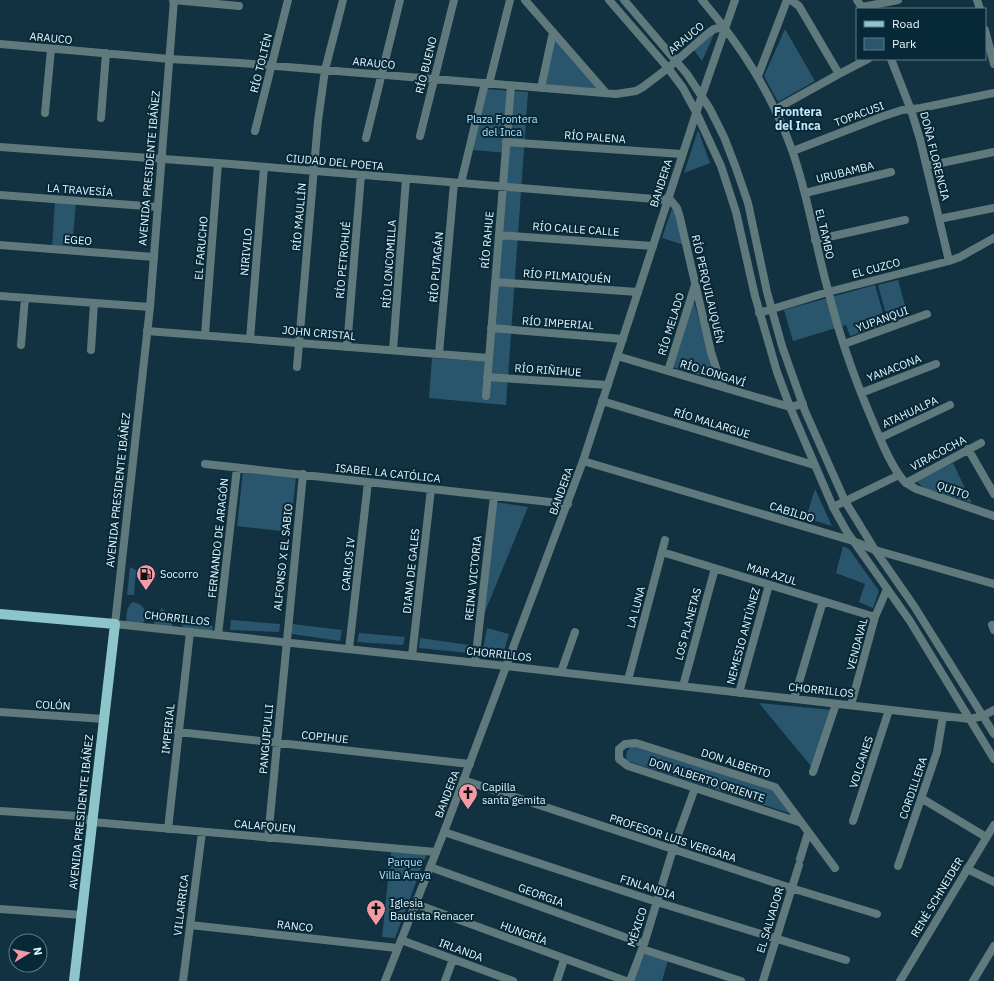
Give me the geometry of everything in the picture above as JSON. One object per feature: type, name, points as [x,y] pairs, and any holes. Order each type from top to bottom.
[{"type":"main road","name":"CHORRILLOS","points":[[0,614],[115,624]]},
{"type":"main road","name":"AVENIDA PRESIDENTE IBÁÑEZ","points":[[74,981],[115,624]]},
{"type":"street","points":[[174,0],[239,6]]},
{"type":"street","name":"AVENIDA PRESIDENTE IBÁÑEZ","points":[[115,624],[150,307],[174,0]]},
{"type":"street","name":"RÍO TOLTÉN","points":[[255,131],[288,0]]},
{"type":"street","name":"RÍO MAULLÍN","points":[[297,367],[318,121],[325,70],[343,0]]},
{"type":"street","points":[[366,138],[400,0]]},
{"type":"street","name":"RÍO BUENO","points":[[420,136],[454,0]]},
{"type":"street","name":"RÍO PUTAGÁN","points":[[440,354],[457,183],[487,84],[510,0]]},
{"type":"street","points":[[525,0],[606,93]]},
{"type":"street","points":[[609,0],[668,68],[682,88],[696,112],[721,166],[732,197],[759,313],[771,352],[790,407],[833,507],[853,541],[910,621],[994,759]]},
{"type":"street","points":[[624,0],[676,61],[702,95],[724,137],[742,185],[782,346],[803,404],[845,501],[875,550],[914,606],[994,734]]},
{"type":"street","name":"EL TAMBO","points":[[702,0],[725,27],[758,76],[776,109],[792,151],[805,193],[828,292],[860,393],[880,438],[899,475],[906,483]]},
{"type":"street","name":"BANDERA","points":[[385,981],[444,832],[568,504],[682,154],[735,0]]},
{"type":"street","points":[[758,76],[787,0]]},
{"type":"street","points":[[791,0],[799,6],[839,74]]},
{"type":"street","points":[[861,5],[898,0]]},
{"type":"street","name":"ARAUCO","points":[[0,44],[511,86],[606,93],[626,93],[636,91],[668,68],[706,35],[714,30],[725,27]]},
{"type":"street","points":[[541,88],[552,32]]},
{"type":"street","points":[[986,39],[994,64]]},
{"type":"street","points":[[45,113],[51,49]]},
{"type":"street","points":[[101,118],[106,53]]},
{"type":"street","points":[[776,109],[866,60]]},
{"type":"street","name":"DOÑA FLORENCIA","points":[[891,60],[911,110],[927,166],[949,261]]},
{"type":"street","name":"RÍO RAHUE","points":[[486,396],[511,86]]},
{"type":"street","name":"TOPACUSI","points":[[792,151],[902,110],[911,110],[994,93]]},
{"type":"street","name":"RÍO PALENA","points":[[506,142],[682,154]]},
{"type":"street","name":"CIUDAD DEL POETA","points":[[0,147],[668,199]]},
{"type":"street","points":[[927,166],[994,152]]},
{"type":"street","name":"EL FARUCHO","points":[[205,336],[218,163]]},
{"type":"street","name":"NIRIVILO","points":[[250,339],[264,167]]},
{"type":"street","name":"URUBAMBA","points":[[805,193],[891,172]]},
{"type":"street","name":"RÍO PETROHUÉ","points":[[347,347],[361,175]]},
{"type":"street","name":"RÍO LONCOMILLA","points":[[393,350],[406,179]]},
{"type":"street","name":"LA TRAVESÍA","points":[[0,196],[158,207]]},
{"type":"street","name":"RÍO PERQUILAUQUÉN","points":[[668,199],[677,208],[680,218],[711,352],[719,377],[724,387]]},
{"type":"street","points":[[939,219],[994,208]]},
{"type":"street","points":[[815,240],[905,220]]},
{"type":"street","name":"RÍO CALLE CALLE","points":[[499,235],[653,246]]},
{"type":"street","name":"EL CUZCO","points":[[759,313],[828,292],[949,261],[960,257],[994,238]]},
{"type":"street","name":"EGEO","points":[[0,245],[154,257]]},
{"type":"street","name":"RÍO PILMAIQUÉN","points":[[495,282],[638,292]]},
{"type":"street","name":"RÍO MELADO","points":[[668,371],[695,284]]},
{"type":"street","points":[[0,296],[150,307]]},
{"type":"street","points":[[21,345],[25,298]]},
{"type":"street","points":[[91,350],[94,303]]},
{"type":"street","name":"YUPANQUI","points":[[844,344],[927,314]]},
{"type":"street","name":"RÍO IMPERIAL","points":[[491,328],[623,339]]},
{"type":"street","name":"JOHN CRISTAL","points":[[147,331],[489,358]]},
{"type":"street","name":"RÍO LONGAVÍ","points":[[617,356],[790,407],[803,404]]},
{"type":"street","name":"YANACONA","points":[[860,393],[936,364]]},
{"type":"street","name":"RÍO RIÑIHUE","points":[[487,377],[608,385]]},
{"type":"street","name":"RÍO MALARGUE","points":[[602,402],[814,465]]},
{"type":"street","name":"ATAHUALPA","points":[[880,438],[950,405]]},
{"type":"street","name":"VIRACOCHA","points":[[906,483],[981,443]]},
{"type":"street","points":[[968,449],[994,494]]},
{"type":"street","name":"CABILDO","points":[[583,461],[853,541],[875,550],[994,584]]},
{"type":"street","name":"ISABEL LA CATÓLICA","points":[[206,464],[568,504]]},
{"type":"street","name":"FERNANDO DE ARAGÓN","points":[[218,635],[237,468]]},
{"type":"street","name":"ALFONSO X EL SABIO","points":[[286,642],[302,474]]},
{"type":"street","name":"VIRACOCHA","points":[[833,507],[899,475]]},
{"type":"street","name":"CARLOS IV","points":[[349,649],[368,482]]},
{"type":"street","name":"QUITO","points":[[906,483],[916,489],[994,516]]},
{"type":"street","name":"DIANA DE GALES","points":[[412,656],[431,489]]},
{"type":"street","name":"REINA VICTORIA","points":[[475,663],[494,496]]},
{"type":"street","name":"LA LUNA","points":[[628,680],[665,540]]},
{"type":"street","name":"MAR AZUL","points":[[662,552],[875,617]]},
{"type":"street","name":"LOS PLANETAS","points":[[683,686],[715,568]]},
{"type":"street","name":"NEMESIO ANTÚNEZ","points":[[739,693],[769,584]]},
{"type":"street","name":"VENDAVAL","points":[[851,705],[875,617],[887,589]]},
{"type":"street","points":[[794,699],[823,601]]},
{"type":"street","name":"CHORRILLOS","points":[[115,624],[561,672],[970,719],[983,716],[994,710]]},
{"type":"street","name":"IMPERIAL","points":[[168,829],[190,632]]},
{"type":"street","points":[[561,672],[575,632]]},
{"type":"street","name":"PANGUIPULLI","points":[[268,838],[286,642]]},
{"type":"street","points":[[813,772],[836,704]]},
{"type":"street","name":"VOLCANES","points":[[853,821],[889,710]]},
{"type":"street","name":"COLÓN","points":[[0,712],[104,719]]},
{"type":"street","name":"CORDILLERA","points":[[898,866],[937,752],[943,716]]},
{"type":"street","name":"COPIHUE","points":[[178,732],[470,764]]},
{"type":"street","name":"DON ALBERTO","points":[[619,749],[625,744],[636,743],[775,787],[799,822],[834,868]]},
{"type":"street","name":"DON ALBERTO ORIENTE","points":[[619,749],[619,759],[628,766],[799,822]]},
{"type":"street","name":"PROFESOR LUIS VERGARA","points":[[463,780],[792,888],[877,914]]},
{"type":"street","name":"MÉXICO","points":[[630,981],[643,946],[673,849],[695,788]]},
{"type":"street","points":[[921,798],[986,837]]},
{"type":"street","name":"CALAFQUEN","points":[[0,810],[79,816],[92,822],[436,852]]},
{"type":"street","name":"RENÉ SCHNEIDER","points":[[900,981],[994,825]]},
{"type":"street","name":"VILLARRICA","points":[[183,981],[202,832]]},
{"type":"street","name":"FINLANDIA","points":[[444,832],[657,902],[846,960]]},
{"type":"street","name":"EL SALVADOR","points":[[763,981],[808,834]]},
{"type":"street","name":"GEORGIA","points":[[430,867],[741,981]]},
{"type":"street","points":[[967,869],[994,882]]},
{"type":"street","name":"HUNGRÍA","points":[[416,904],[564,960],[626,981]]},
{"type":"street","points":[[0,909],[82,915]]},
{"type":"street","name":"RANCO","points":[[190,925],[397,948]]},
{"type":"street","name":"IRLANDA","points":[[401,940],[513,981]]},
{"type":"street","points":[[973,981],[994,946]]},
{"type":"street","points":[[445,981],[453,959]]},
{"type":"street","points":[[557,981],[564,960]]},
{"type":"green space","points":[[785,29],[815,81],[778,102],[764,76]]},
{"type":"green space","points":[[715,32],[702,61],[694,50]]},
{"type":"green space","points":[[555,38],[599,89],[545,85]]},
{"type":"green space","name":"Plaza Frontera del Inca","points":[[487,89],[528,92],[506,405],[429,398],[432,358],[491,362],[508,153],[473,150]]},
{"type":"green space","points":[[698,130],[710,163],[684,173]]},
{"type":"green space","points":[[55,199],[76,201],[72,250],[52,249]]},
{"type":"green space","points":[[673,205],[684,245],[662,238]]},
{"type":"green space","points":[[898,280],[908,316],[888,321],[878,285]]},
{"type":"green space","points":[[875,285],[886,324],[850,336],[846,325],[793,341],[784,310]]},
{"type":"green space","points":[[693,298],[716,380],[672,367]]},
{"type":"green space","points":[[953,463],[972,503],[924,488],[916,481]]},
{"type":"green space","points":[[243,472],[296,477],[290,532],[237,526]]},
{"type":"green space","points":[[815,489],[832,526],[806,518]]},
{"type":"green space","points":[[495,502],[528,507],[484,614]]},
{"type":"green space","points":[[843,546],[849,549],[879,591],[873,608],[859,602],[865,584],[836,573]]},
{"type":"green space","points":[[130,567],[136,570],[134,595],[127,595]]},
{"type":"green space","points":[[133,602],[137,603],[144,609],[146,615],[144,622],[141,624],[126,622],[128,608]]},
{"type":"green space","points":[[162,608],[169,616],[173,627],[154,625],[155,616]]},
{"type":"green space","points":[[179,620],[213,626],[212,632],[184,629]]},
{"type":"green space","points":[[231,620],[280,624],[279,632],[230,630]]},
{"type":"green space","points":[[292,624],[342,630],[340,641],[292,634]]},
{"type":"green space","points":[[487,628],[509,634],[502,658],[482,654]]},
{"type":"green space","points":[[359,633],[405,637],[403,645],[357,642]]},
{"type":"green space","points":[[420,638],[469,645],[468,653],[419,648]]},
{"type":"green space","points":[[759,703],[832,710],[811,766]]},
{"type":"green space","points":[[635,746],[773,789],[789,813],[627,761],[627,751],[631,747]]},
{"type":"green space","name":"Parque Villa Araya","points":[[391,852],[427,853],[395,938],[382,937]]},
{"type":"green space","points":[[645,954],[668,960],[662,981],[634,981]]},
{"type":"place","name":"Socorro","points":[[146,591]]},
{"type":"place","name":"Capilla santa gemita","points":[[468,810]]},
{"type":"place","name":"Iglesia Bautista Renacer","points":[[376,926]]},
{"type":"district","name":"Frontera del Inca","points":[[798,119]]}]
